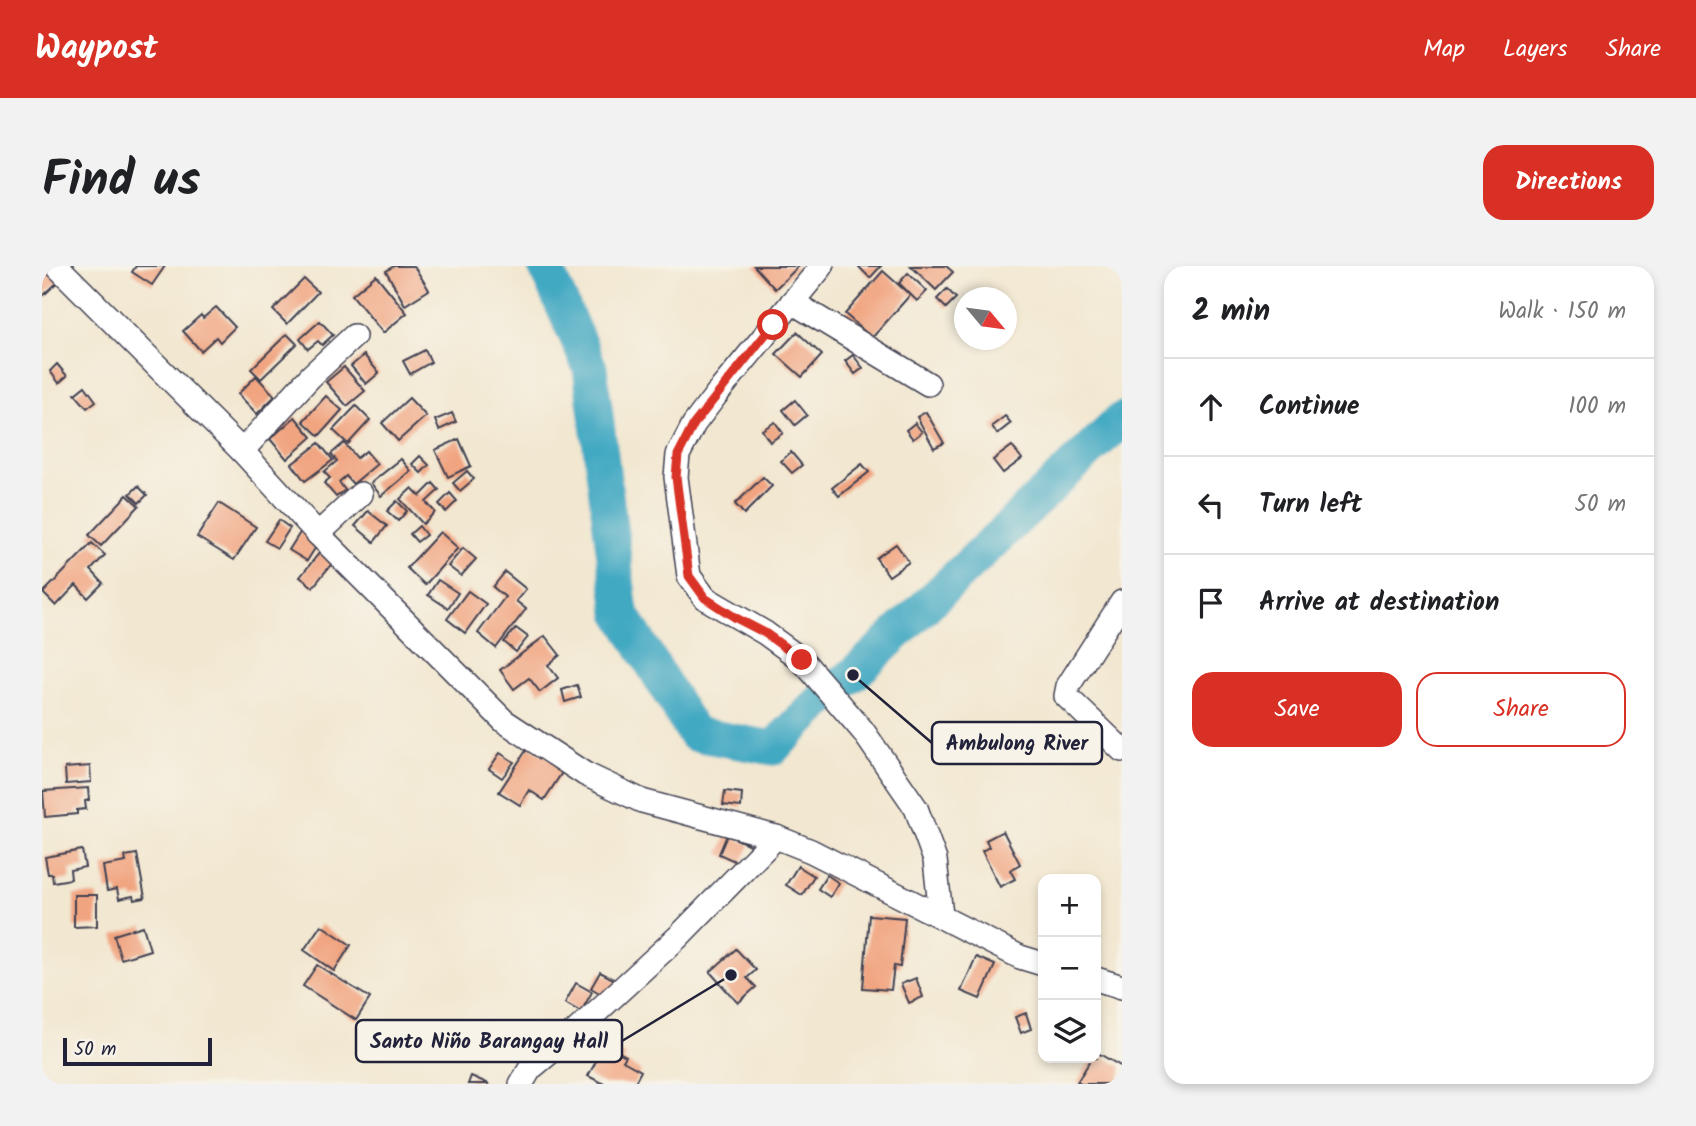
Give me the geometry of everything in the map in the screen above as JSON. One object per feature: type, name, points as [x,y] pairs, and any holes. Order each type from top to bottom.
[{"type":"street","points":[[57,266],[242,451],[318,534],[504,721],[585,774],[642,800],[776,837],[855,871],[1020,957],[1038,962]]},
{"type":"street","points":[[822,266],[694,424],[678,455],[676,477],[689,576],[705,598],[765,633],[802,660],[848,712],[916,808],[935,860],[942,916]]},
{"type":"street","points":[[792,302],[928,384]]},
{"type":"street","points":[[242,451],[311,376],[354,336]]},
{"type":"street","points":[[318,534],[361,495]]},
{"type":"street","points":[[1122,602],[1068,686],[1066,696],[1122,750]]},
{"type":"street","points":[[521,1084],[530,1069],[577,1030],[678,937],[776,837]]},
{"type":"street","points":[[1101,981],[1122,987]]},
{"type":"building","points":[[136,266],[165,266],[152,285],[132,272]]},
{"type":"building","points":[[394,266],[414,266],[429,290],[405,305],[386,271]]},
{"type":"building","points":[[754,266],[799,266],[775,289]]},
{"type":"building","points":[[858,266],[881,266],[870,278]]},
{"type":"building","points":[[911,266],[946,266],[953,272],[936,290]]},
{"type":"building","points":[[50,267],[61,279],[42,297],[42,275]]},
{"type":"building","points":[[883,271],[910,295],[872,338],[845,314]]},
{"type":"building","points":[[908,273],[927,291],[917,301],[899,283]]},
{"type":"building","points":[[376,275],[407,313],[383,333],[352,295]]},
{"type":"building","points":[[304,279],[318,292],[287,324],[273,310]]},
{"type":"building","points":[[947,289],[954,296],[954,300],[946,308],[937,299]]},
{"type":"building","points":[[216,307],[235,327],[220,342],[216,337],[201,351],[183,331],[201,315],[203,318]]},
{"type":"building","points":[[320,321],[333,335],[322,345],[318,341],[308,349],[300,339]]},
{"type":"building","points":[[797,332],[822,355],[802,377],[776,354]]},
{"type":"building","points":[[287,334],[297,344],[261,379],[251,369]]},
{"type":"building","points":[[425,350],[431,362],[410,374],[403,361]]},
{"type":"building","points":[[364,355],[379,373],[366,384],[351,366]]},
{"type":"building","points":[[853,355],[863,368],[855,374],[845,361]]},
{"type":"building","points":[[57,364],[67,376],[59,383],[50,371]]},
{"type":"building","points":[[344,367],[365,391],[347,406],[326,382]]},
{"type":"building","points":[[256,376],[275,396],[257,414],[238,394]]},
{"type":"building","points":[[85,386],[96,401],[87,408],[75,394]]},
{"type":"building","points":[[326,396],[342,410],[319,436],[303,421]]},
{"type":"building","points":[[409,398],[426,416],[398,441],[382,423]]},
{"type":"building","points":[[795,400],[807,415],[795,425],[783,410]]},
{"type":"building","points":[[356,406],[370,420],[348,444],[333,430]]},
{"type":"building","points":[[926,412],[944,443],[934,448],[917,417]]},
{"type":"building","points":[[452,413],[456,422],[439,430],[435,420]]},
{"type":"building","points":[[1005,416],[1011,423],[997,434],[992,426]]},
{"type":"building","points":[[295,417],[312,437],[287,459],[270,439]]},
{"type":"building","points":[[775,422],[783,433],[770,442],[762,430]]},
{"type":"building","points":[[915,423],[922,432],[913,439],[906,430]]},
{"type":"building","points":[[459,439],[471,466],[448,477],[435,450]]},
{"type":"building","points":[[319,443],[333,460],[305,481],[292,464]]},
{"type":"building","points":[[344,443],[357,458],[366,451],[377,464],[353,484],[346,476],[339,482],[345,490],[336,497],[324,483],[330,478],[324,472],[337,461],[331,454]]},
{"type":"building","points":[[1012,446],[1022,459],[1003,473],[993,460]]},
{"type":"building","points":[[791,452],[802,465],[792,473],[781,461]]},
{"type":"building","points":[[420,456],[429,465],[421,473],[412,464]]},
{"type":"building","points":[[401,459],[411,471],[381,496],[371,483]]},
{"type":"building","points":[[862,464],[869,472],[839,496],[832,488]]},
{"type":"building","points":[[467,471],[474,479],[460,491],[453,483]]},
{"type":"building","points":[[763,477],[772,486],[744,514],[735,504]]},
{"type":"building","points":[[433,483],[439,490],[426,502],[435,512],[423,524],[400,499],[412,488],[420,496]]},
{"type":"building","points":[[138,486],[147,495],[139,503],[130,494]]},
{"type":"building","points":[[450,493],[457,501],[446,512],[439,504]]},
{"type":"building","points":[[127,495],[139,506],[101,546],[89,535]]},
{"type":"building","points":[[397,501],[407,511],[398,521],[387,511]]},
{"type":"building","points":[[219,503],[256,527],[234,560],[197,537]]},
{"type":"building","points":[[368,511],[387,526],[374,542],[355,526]]},
{"type":"building","points":[[279,520],[290,528],[277,548],[265,541]]},
{"type":"building","points":[[419,526],[426,535],[417,542],[410,534]]},
{"type":"building","points":[[301,531],[319,542],[307,561],[289,550]]},
{"type":"building","points":[[440,532],[458,548],[425,585],[407,568]]},
{"type":"building","points":[[92,543],[105,555],[91,570],[103,583],[88,598],[76,585],[56,606],[43,593]]},
{"type":"building","points":[[896,544],[909,562],[889,576],[876,558]]},
{"type":"building","points":[[463,548],[476,559],[461,576],[448,566]]},
{"type":"building","points":[[320,552],[333,562],[313,587],[300,577]]},
{"type":"building","points":[[505,572],[526,589],[516,601],[526,609],[496,648],[478,633],[505,597],[493,587]]},
{"type":"building","points":[[438,580],[458,593],[448,608],[428,595]]},
{"type":"building","points":[[468,591],[486,604],[465,633],[447,619]]},
{"type":"building","points":[[516,628],[528,637],[516,652],[504,642]]},
{"type":"building","points":[[545,636],[560,655],[548,665],[558,678],[540,692],[529,678],[514,689],[500,670]]},
{"type":"building","points":[[577,685],[581,697],[565,702],[562,690]]},
{"type":"building","points":[[529,746],[565,768],[544,800],[529,790],[520,805],[499,792]]},
{"type":"building","points":[[500,753],[514,762],[502,778],[489,769]]},
{"type":"building","points":[[90,766],[91,782],[66,784],[65,768]]},
{"type":"building","points":[[88,788],[89,800],[85,801],[86,809],[77,810],[77,814],[45,817],[43,791]]},
{"type":"building","points":[[725,791],[742,793],[741,807],[723,805]]},
{"type":"building","points":[[1003,831],[1020,864],[1010,870],[1015,879],[1000,887],[982,851],[989,847],[986,840]]},
{"type":"building","points":[[727,835],[750,845],[741,864],[719,854]]},
{"type":"building","points":[[82,850],[85,867],[70,870],[71,879],[53,882],[52,874],[48,874],[45,857]]},
{"type":"building","points":[[137,854],[145,898],[134,900],[133,896],[119,899],[117,889],[107,891],[103,866],[126,862],[125,856]]},
{"type":"building","points":[[798,866],[814,876],[802,895],[786,885]]},
{"type":"building","points":[[827,875],[839,883],[830,897],[818,889]]},
{"type":"building","points":[[74,895],[97,895],[97,926],[74,927]]},
{"type":"building","points":[[869,915],[905,918],[900,967],[894,966],[891,990],[863,988]]},
{"type":"building","points":[[321,925],[351,945],[334,971],[304,950]]},
{"type":"building","points":[[143,926],[150,950],[121,959],[114,935]]},
{"type":"building","points":[[736,949],[756,970],[747,978],[756,987],[738,1003],[710,972]]},
{"type":"building","points":[[976,957],[995,965],[980,999],[961,991]]},
{"type":"building","points":[[317,965],[370,998],[356,1020],[303,986]]},
{"type":"building","points":[[600,972],[617,981],[608,998],[591,988]]},
{"type":"building","points":[[916,978],[923,997],[909,1003],[901,984]]},
{"type":"building","points":[[576,983],[592,992],[581,1012],[565,1003]]},
{"type":"building","points":[[1026,1013],[1031,1029],[1021,1033],[1015,1017]]},
{"type":"building","points":[[605,1045],[626,1056],[623,1061],[641,1071],[634,1084],[604,1084],[588,1076]]},
{"type":"building","points":[[1101,1055],[1122,1067],[1119,1079],[1122,1084],[1077,1082],[1089,1063],[1101,1063]]},
{"type":"building","points":[[471,1076],[489,1084],[468,1084]]},
{"type":"waterway","points":[[545,266],[590,368],[621,612],[694,734],[773,748],[1122,419]]},
{"type":"place","name":"Ambulong River","points":[[853,675]]},
{"type":"place","name":"Santo Niño Barangay Hall","points":[[731,975]]},
{"type":"route","points":[[773,325],[694,424],[678,455],[676,477],[689,576],[705,598],[765,633],[802,660]]}]
